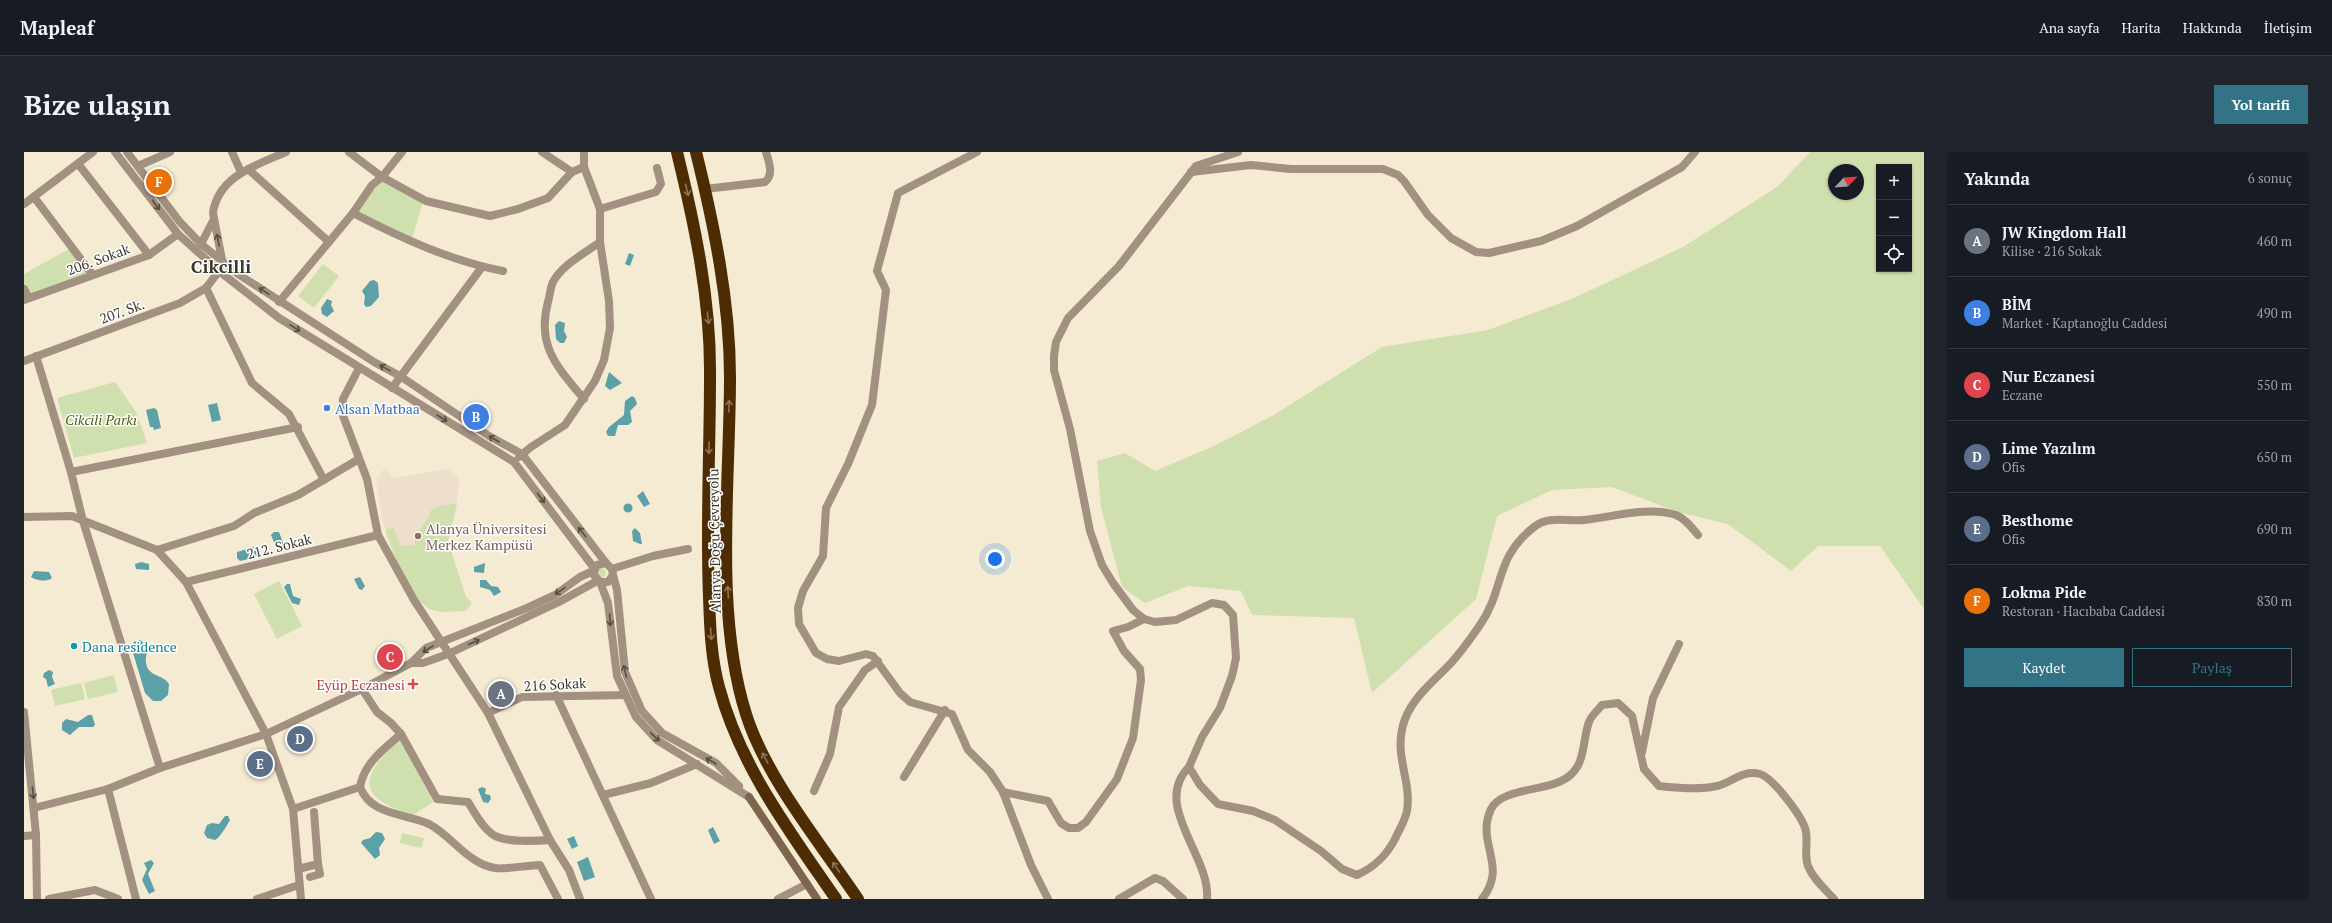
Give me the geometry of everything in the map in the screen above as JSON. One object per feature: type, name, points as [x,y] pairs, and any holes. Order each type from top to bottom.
[{"type":"highway","name":"Alanya Doğu Çevreyolu","points":[[677,152],[697,243],[710,333],[708,572],[712,651],[718,686],[734,732],[759,782],[836,899]]},
{"type":"highway","name":"Alanya Doğu Çevreyolu","points":[[696,152],[705,189],[728,328],[730,377],[727,586],[737,680],[746,715],[773,771],[858,899]]},
{"type":"street","points":[[24,204],[79,165],[93,152]]},
{"type":"street","points":[[114,152],[178,234],[219,271],[279,318],[514,462],[593,570],[606,597],[610,613],[617,676],[636,717],[657,740],[749,797]]},
{"type":"street","points":[[127,152],[179,221],[201,244],[238,274],[280,302],[400,376],[489,436],[522,454],[610,569],[617,590],[625,672],[642,711],[662,733],[716,763],[749,797],[817,899]]},
{"type":"street","points":[[138,166],[170,152]]},
{"type":"street","points":[[232,152],[244,170],[329,242]]},
{"type":"street","points":[[219,271],[222,260],[214,219],[214,206],[224,188],[244,170],[286,152]]},
{"type":"street","points":[[349,152],[360,155],[382,177],[426,201],[490,216],[518,210],[548,198],[572,172],[584,167]]},
{"type":"street","points":[[280,302],[353,213],[372,186],[382,177],[402,152]]},
{"type":"street","points":[[542,152],[572,172]]},
{"type":"street","points":[[514,462],[522,454],[565,425],[595,381],[604,360],[610,328],[609,300],[600,242],[600,209],[584,167],[584,152]]},
{"type":"street","points":[[705,189],[765,182],[770,176],[766,152]]},
{"type":"street","points":[[977,152],[898,193],[877,271],[886,290],[872,405],[848,464],[826,508],[823,556],[803,590],[798,608],[799,624],[816,653],[827,659],[839,661],[866,654],[873,656],[900,693],[910,702],[945,710],[952,714],[968,750],[990,772],[1003,792],[1031,865],[1048,899]]},
{"type":"street","points":[[1207,899],[1207,885],[1204,871],[1184,829],[1176,790],[1180,776],[1189,767],[1202,737],[1220,708],[1232,676],[1236,658],[1233,615],[1224,605],[1212,603],[1176,620],[1155,622],[1144,619],[1122,598],[1102,565],[1090,531],[1070,430],[1054,370],[1054,356],[1056,342],[1068,318],[1119,266],[1196,166],[1204,162],[1238,152]]},
{"type":"street","points":[[1191,172],[1250,165],[1291,169],[1383,168],[1398,175],[1404,181],[1428,215],[1450,238],[1476,252],[1489,254],[1541,241],[1577,226],[1682,167],[1695,152]]},
{"type":"street","points":[[79,165],[149,254]]},
{"type":"street","points":[[600,209],[656,192],[661,184],[657,168]]},
{"type":"street","points":[[34,197],[92,274]]},
{"type":"street","points":[[353,213],[394,234],[482,267],[503,271]]},
{"type":"street","points":[[201,244],[214,219]]},
{"type":"street","name":"206. Sokak","points":[[27,299],[149,254],[178,234]]},
{"type":"street","points":[[584,399],[555,364],[547,348],[544,332],[544,316],[554,282],[569,265],[600,242]]},
{"type":"street","points":[[392,388],[482,267]]},
{"type":"street","name":"207. Sk.","points":[[24,361],[180,303],[206,288],[219,271]]},
{"type":"street","points":[[24,288],[27,299]]},
{"type":"street","points":[[206,288],[252,383],[289,414],[298,427],[324,480]]},
{"type":"street","points":[[36,356],[71,472],[83,521],[160,768]]},
{"type":"street","points":[[359,368],[343,399],[342,406],[346,426],[367,479],[378,535],[414,600],[488,713],[550,840],[569,870],[580,899]]},
{"type":"street","points":[[71,472],[298,427]]},
{"type":"street","points":[[157,550],[234,526],[254,513],[298,495],[359,459]]},
{"type":"street","points":[[1189,767],[1200,785],[1218,804],[1253,812],[1275,820],[1321,851],[1342,869],[1357,875],[1377,864],[1385,855],[1404,821],[1407,811],[1407,795],[1399,748],[1400,736],[1407,714],[1419,696],[1452,662],[1482,622],[1493,600],[1504,564],[1513,546],[1534,527],[1549,520],[1576,521],[1642,512],[1678,516],[1685,520],[1698,536]]},
{"type":"street","points":[[24,517],[72,516],[157,550],[186,582],[266,734],[293,808],[301,899]]},
{"type":"street","name":"212. Sokak","points":[[186,582],[378,535]]},
{"type":"street","points":[[34,808],[108,789],[160,768],[266,734],[362,689],[411,663],[426,648],[527,608],[555,595],[580,577],[593,570],[599,563],[610,569],[653,556],[688,549]]},
{"type":"street","points":[[411,663],[423,663],[448,654],[548,608],[598,582],[608,582],[610,569]]},
{"type":"street","points":[[1003,792],[1048,801],[1061,824],[1069,828],[1078,828],[1086,822],[1117,779],[1132,738],[1141,680],[1140,669],[1124,651],[1113,630],[1128,627],[1144,619]]},
{"type":"street","points":[[1641,755],[1654,698],[1679,644]]},
{"type":"street","points":[[814,791],[830,754],[839,707],[865,670],[878,661]]},
{"type":"street","points":[[362,689],[377,712],[391,723],[401,734],[437,799],[468,802],[481,823],[492,835],[508,839],[550,840]]},
{"type":"street","points":[[556,695],[651,899]]},
{"type":"street","name":"216 Sokak","points":[[488,713],[522,697],[556,695],[626,695]]},
{"type":"street","points":[[1482,899],[1491,888],[1494,869],[1486,833],[1492,809],[1504,797],[1558,784],[1570,776],[1581,762],[1590,721],[1602,705],[1618,703],[1632,716],[1644,769],[1659,786],[1683,788],[1718,786],[1738,775],[1759,774],[1771,780],[1800,818],[1806,831],[1808,865],[1817,880],[1834,899]]},
{"type":"street","points":[[904,777],[945,710]]},
{"type":"street","points":[[24,712],[36,835],[37,899]]},
{"type":"street","points":[[401,734],[371,763],[361,781],[360,787],[368,800],[385,811],[430,825],[479,862],[495,869],[540,865],[558,899]]},
{"type":"street","points":[[603,795],[651,783],[697,764]]},
{"type":"street","points":[[293,808],[360,787]]},
{"type":"street","points":[[108,789],[136,899]]},
{"type":"street","points":[[310,877],[320,874],[314,812]]},
{"type":"street","points":[[24,836],[36,835]]},
{"type":"street","points":[[298,869],[318,864]]},
{"type":"street","points":[[1119,899],[1155,878],[1163,881],[1183,899]]},
{"type":"street","points":[[778,899],[807,884]]},
{"type":"street","points":[[257,899],[300,885]]},
{"type":"street","points":[[49,899],[95,890],[118,899]]},
{"type":"shaded area","name":"Alanya Üniversitesi Merkez Kampüsü","points":[[385,468],[394,478],[449,469],[457,476],[459,482],[456,511],[448,541],[466,597],[472,603],[466,611],[435,611],[422,604],[398,565],[382,519],[376,479]]},
{"type":"green space","points":[[1810,152],[1924,152],[1924,609],[1880,546],[1818,546],[1791,571],[1728,524],[1678,512],[1612,487],[1552,490],[1497,516],[1476,599],[1372,693],[1354,618],[1252,615],[1241,591],[1188,586],[1145,603],[1122,587],[1101,507],[1097,461],[1125,453],[1155,471],[1214,446],[1272,416],[1382,347],[1488,330],[1574,298],[1683,247],[1777,187]]},
{"type":"green space","points":[[383,179],[423,202],[412,239],[357,212],[373,187]]},
{"type":"green space","points":[[71,248],[90,274],[30,296],[24,285],[24,274]]},
{"type":"green space","points":[[323,264],[339,276],[314,308],[298,296]]},
{"type":"green space","name":"Cikcili Parkı","points":[[115,382],[136,412],[147,443],[74,458],[57,398]]},
{"type":"green space","points":[[457,503],[448,542],[466,597],[472,603],[466,611],[436,611],[427,607],[419,600],[411,589],[398,564],[385,530],[393,527],[401,546],[415,545],[415,535],[429,517],[430,511],[438,506]]},
{"type":"green space","points":[[599,568],[603,568],[605,569],[605,577],[599,578],[596,575],[596,571]]},
{"type":"green space","points":[[279,581],[302,626],[277,639],[254,594]]},
{"type":"green space","points":[[114,675],[118,692],[88,699],[84,683]]},
{"type":"green space","points":[[81,683],[85,699],[55,706],[51,690]]},
{"type":"green space","points":[[401,739],[433,802],[413,815],[380,801],[372,793],[370,784],[371,774],[377,764]]},
{"type":"green space","points":[[402,833],[424,838],[421,848],[400,843]]},
{"type":"water","points":[[629,253],[634,255],[630,266],[625,264]]},
{"type":"water","points":[[374,280],[378,283],[379,297],[371,306],[366,307],[364,304],[365,296],[362,291],[370,281]]},
{"type":"water","points":[[327,299],[332,301],[331,305],[334,311],[327,317],[322,314],[321,308]]},
{"type":"water","points":[[559,321],[565,323],[564,331],[567,337],[564,343],[560,343],[556,339],[555,325]]},
{"type":"water","points":[[609,372],[622,383],[610,390],[605,386]]},
{"type":"water","points":[[632,396],[635,398],[637,404],[630,411],[632,422],[628,425],[618,425],[615,436],[608,436],[606,432],[609,427],[624,415],[625,401]]},
{"type":"water","points":[[217,403],[221,420],[212,422],[208,405]]},
{"type":"water","points":[[154,408],[157,410],[161,428],[154,430],[153,427],[150,427],[146,410]]},
{"type":"water","points":[[643,491],[650,504],[644,507],[637,496]]},
{"type":"water","points":[[626,504],[630,504],[632,508],[630,512],[626,512],[624,510],[624,506]]},
{"type":"water","points":[[635,528],[640,533],[642,544],[633,541],[632,531]]},
{"type":"water","points":[[274,532],[279,532],[285,548],[278,552],[271,535]]},
{"type":"water","points":[[254,547],[257,551],[257,557],[240,561],[237,558],[237,552]]},
{"type":"water","points":[[141,562],[149,564],[149,570],[136,569],[135,564]]},
{"type":"water","points":[[485,563],[484,573],[474,572],[474,567]]},
{"type":"water","points":[[34,571],[49,572],[52,578],[44,580],[36,579],[31,577]]},
{"type":"water","points":[[360,577],[365,586],[362,590],[359,589],[354,579]]},
{"type":"water","points":[[480,580],[486,580],[491,586],[498,587],[501,592],[494,596],[490,590],[480,587]]},
{"type":"water","points":[[287,584],[290,584],[293,596],[301,599],[299,605],[292,603],[284,587]]},
{"type":"water","points":[[140,640],[148,646],[146,661],[147,668],[163,678],[169,684],[168,695],[161,701],[153,701],[145,693],[131,646],[134,642]]},
{"type":"water","points":[[49,670],[53,672],[52,677],[55,684],[48,687],[46,679],[43,677],[44,673]]},
{"type":"water","points":[[88,715],[92,715],[95,725],[93,727],[79,727],[70,735],[62,730],[62,723],[66,719],[78,722]]},
{"type":"water","points":[[482,787],[486,789],[485,794],[490,795],[491,799],[488,803],[483,802],[478,789]]},
{"type":"water","points":[[225,816],[228,816],[230,820],[219,837],[215,840],[207,838],[204,833],[207,825],[212,823],[219,824]]},
{"type":"water","points":[[713,827],[720,841],[714,844],[708,830]]},
{"type":"water","points":[[376,832],[382,833],[385,839],[379,848],[380,855],[375,859],[361,843],[363,840],[370,838]]},
{"type":"water","points":[[574,836],[578,846],[572,849],[567,839]]},
{"type":"water","points":[[588,857],[595,877],[584,881],[577,862]]},
{"type":"water","points":[[151,860],[154,863],[148,874],[155,891],[149,894],[142,880],[147,869],[144,863]]},
{"type":"place","name":"Lokma Pide","points":[[159,182]]},
{"type":"place","name":"Alsan Matbaa","points":[[327,408]]},
{"type":"place","name":"BİM","points":[[476,417]]},
{"type":"place","name":"Alanya Üniversitesi Merkez Kampüsü","points":[[418,536]]},
{"type":"place","name":"Dana residence","points":[[74,646]]},
{"type":"place","name":"Nur Eczanesi","points":[[390,657]]},
{"type":"place","name":"Eyüp Eczanesi","points":[[413,684]]},
{"type":"place","name":"JW Kingdom Hall","points":[[501,694]]},
{"type":"place","name":"Lime Yazılım","points":[[300,739]]},
{"type":"place","name":"Besthome","points":[[260,764]]},
{"type":"district","name":"Cikcilli","points":[[221,266]]}]
